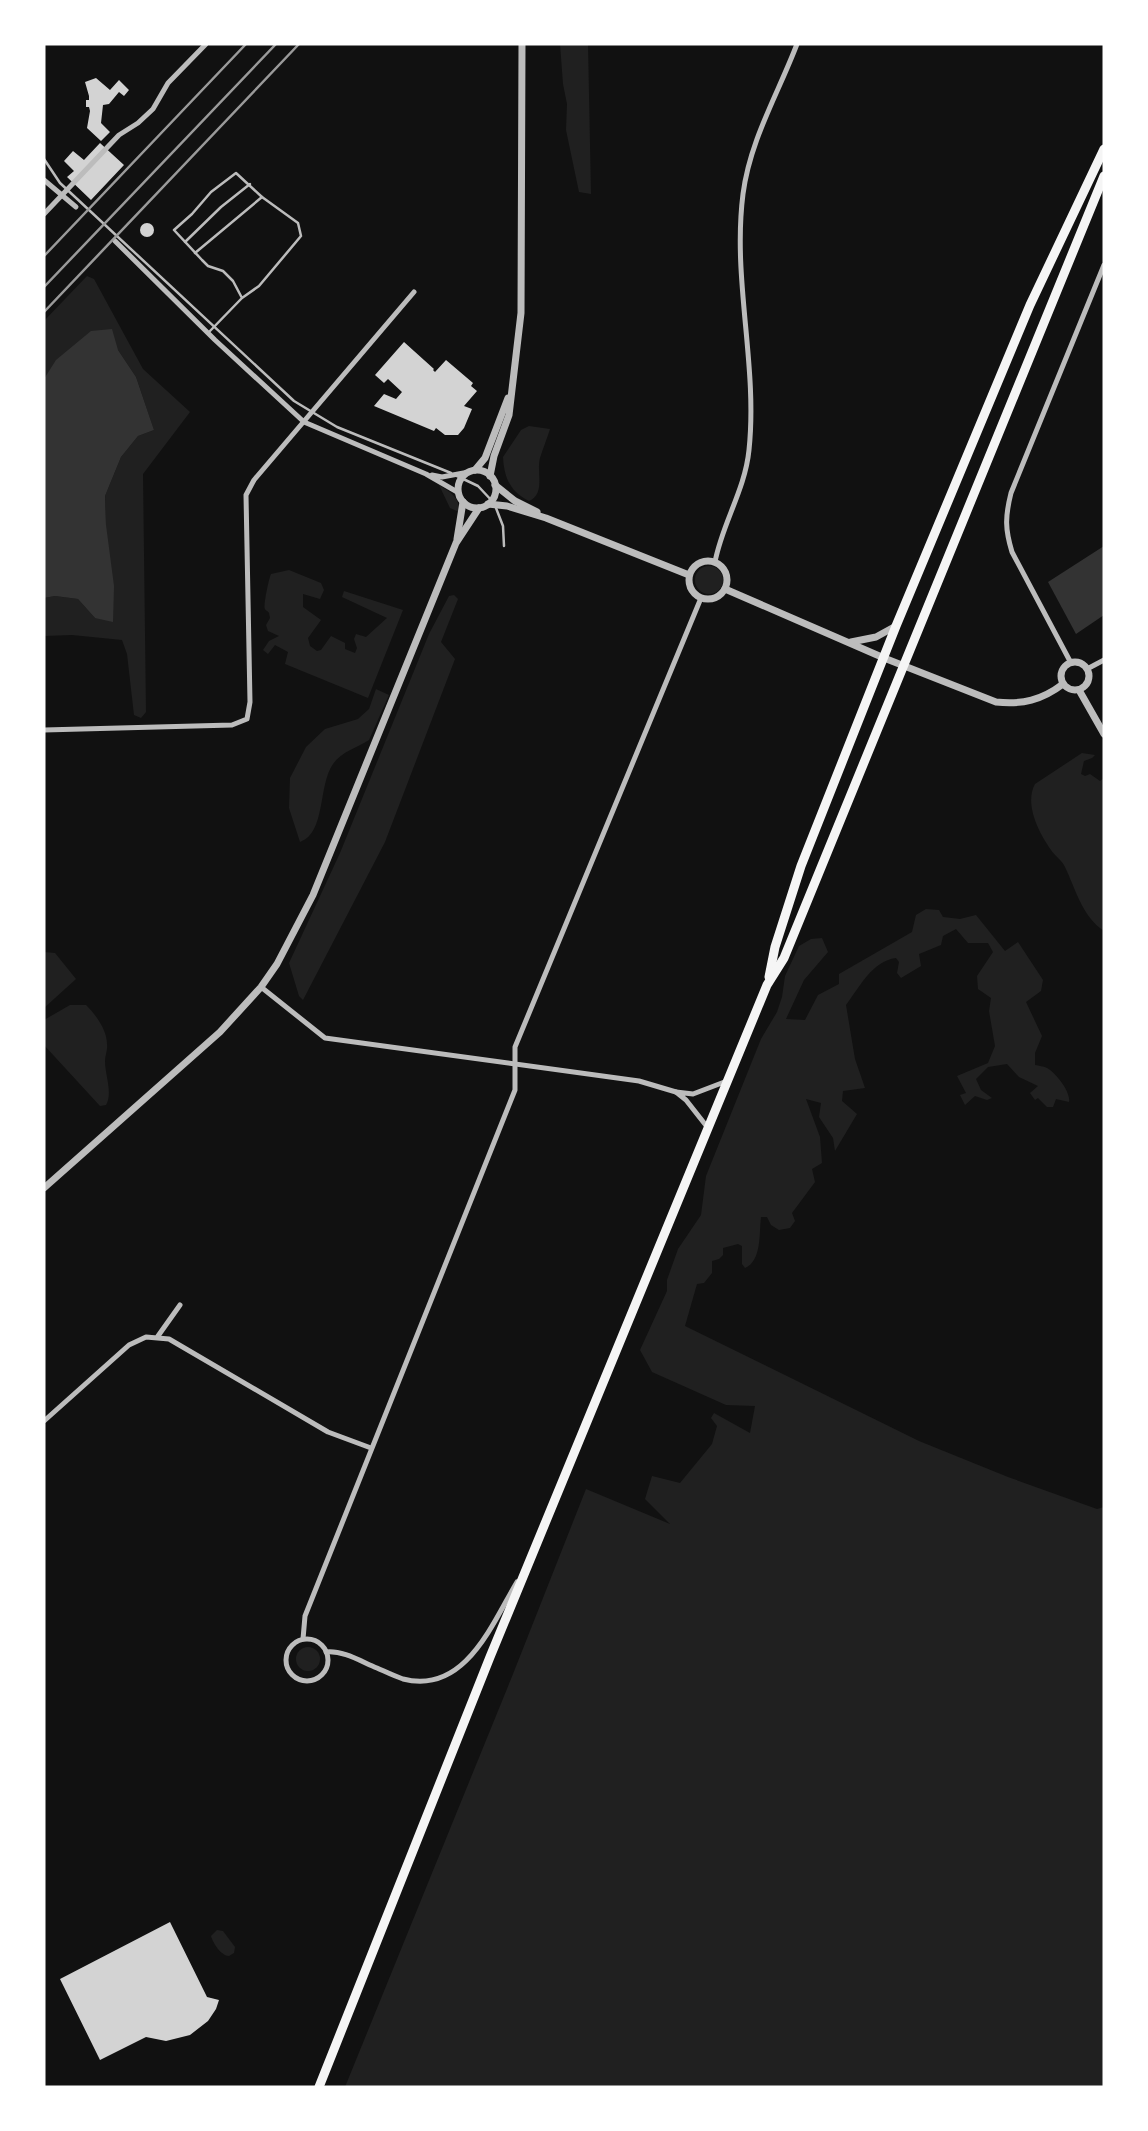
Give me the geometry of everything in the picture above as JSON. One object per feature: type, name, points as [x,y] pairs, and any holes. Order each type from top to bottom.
[{"type":"main road","points":[[319,2087],[552,1506],[730,1080],[767,985],[775,947],[801,866],[896,626],[1030,305],[1104,149]]},
{"type":"main road","points":[[767,985],[784,958],[1104,176]]},
{"type":"street","points":[[44,214],[118,135],[153,109],[168,83],[206,44]]},
{"type":"street","points":[[522,44],[521,313],[509,415],[494,456],[490,476],[495,485],[515,501],[546,518]]},
{"type":"street","points":[[715,562],[743,486],[753,405],[740,250],[743,196],[755,143],[797,44]]},
{"type":"street","points":[[44,180],[76,207]]},
{"type":"street","points":[[115,241],[208,333],[304,422],[426,474],[459,494]]},
{"type":"street","points":[[1070,663],[1012,552],[1005,516],[1011,493],[1104,265]]},
{"type":"street","points":[[44,730],[232,724],[247,719],[250,702],[246,495],[254,480],[414,292]]},
{"type":"street","points":[[456,543],[463,502],[459,494],[459,482],[485,458],[510,394]]},
{"type":"street","points":[[426,474],[442,477],[466,474],[490,476]]},
{"type":"street","points":[[491,503],[495,485]]},
{"type":"street","points":[[463,502],[479,508]]},
{"type":"street","points":[[44,1188],[220,1031],[261,987],[288,945],[313,895],[456,543],[479,508],[491,503],[546,518],[690,575]]},
{"type":"street","points":[[715,562],[727,576],[725,589],[715,598],[701,598],[691,589],[690,575],[700,563],[715,562]]},
{"type":"street","points":[[725,589],[884,658],[988,699],[1005,703],[1035,700],[1063,684]]},
{"type":"street","points":[[303,1639],[305,1616],[515,1090],[515,1047],[701,598]]},
{"type":"street","points":[[850,643],[876,637],[896,626]]},
{"type":"street","points":[[1087,669],[1104,660]]},
{"type":"street","points":[[1070,663],[1080,663],[1087,669],[1088,682],[1079,690],[1070,690],[1063,684],[1061,672],[1070,663]]},
{"type":"street","points":[[1079,690],[1104,734]]},
{"type":"street","points":[[261,987],[325,1038],[639,1082],[693,1094],[730,1080]]},
{"type":"street","points":[[676,1092],[686,1100],[708,1128]]},
{"type":"street","points":[[158,1336],[180,1305]]},
{"type":"street","points":[[44,1420],[129,1345],[146,1337],[158,1336],[169,1339],[328,1432],[371,1448]]},
{"type":"street","points":[[326,1652],[346,1655],[403,1679],[434,1680],[448,1675],[459,1669],[480,1646],[531,1558]]},
{"type":"street","points":[[303,1639],[313,1640],[326,1652],[325,1670],[311,1681],[293,1676],[287,1668],[288,1650],[303,1639]]},
{"type":"lane","points":[[44,159],[60,183],[294,401],[337,427],[466,474],[491,503],[503,526],[504,545]]},
{"type":"lane","points":[[208,333],[216,328],[242,298],[259,286],[301,236],[298,223],[262,197],[236,173],[211,192],[174,230],[208,266],[223,271],[238,288],[242,298]]},
{"type":"lane","points":[[185,242],[220,207],[250,184]]},
{"type":"lane","points":[[195,253],[262,197]]},
{"type":"shaded area","points":[[560,44],[588,44],[591,194],[579,192],[566,130],[567,104]]},
{"type":"shaded area","points":[[87,276],[94,279],[143,369],[190,412],[143,474],[146,712],[141,718],[134,715],[127,654],[122,640],[72,635],[44,636],[44,598],[55,596],[78,599],[95,618],[106,525],[105,496],[121,457],[138,436],[154,430],[136,377],[118,350],[44,379],[44,321]]},
{"type":"shaded area","points":[[112,329],[118,350],[136,377],[154,430],[138,436],[121,457],[105,496],[114,586],[113,622],[95,618],[78,599],[55,596],[44,598],[44,379],[56,360],[91,331]]},
{"type":"shaded area","points":[[529,426],[550,429],[540,458],[539,488],[529,501],[509,483],[503,457],[521,430]]},
{"type":"shaded area","points":[[439,485],[456,499],[459,512],[450,508]]},
{"type":"shaded area","points":[[1104,546],[1104,615],[1076,634],[1048,582]]},
{"type":"shaded area","points":[[709,566],[719,570],[723,580],[719,590],[709,594],[699,590],[695,580],[699,570]]},
{"type":"shaded area","points":[[289,570],[321,583],[324,590],[320,599],[303,594],[303,607],[321,620],[308,638],[310,646],[317,651],[321,650],[331,636],[345,643],[345,649],[355,653],[356,634],[366,637],[387,618],[342,597],[344,591],[403,610],[368,698],[285,664],[288,652],[275,645],[268,654],[263,650],[269,641],[279,636],[268,631],[266,625],[270,618],[265,607],[270,577],[271,574]]},
{"type":"shaded area","points":[[454,595],[458,599],[441,642],[455,659],[385,842],[303,1000],[299,996],[289,963],[340,853],[429,634],[449,596]]},
{"type":"shaded area","points":[[376,689],[389,695],[369,740],[345,753],[333,764],[328,773],[314,829],[300,842],[289,808],[290,778],[306,747],[325,729],[358,719],[369,709]]},
{"type":"shaded area","points":[[1082,753],[1095,755],[1084,761],[1081,774],[1090,774],[1100,781],[1104,778],[1104,931],[1085,910],[1064,865],[1042,835],[1032,809],[1035,784]]},
{"type":"shaded area","points":[[926,909],[939,910],[943,917],[960,919],[976,915],[1005,951],[1018,942],[1043,980],[1041,991],[1026,1002],[1042,1036],[1035,1053],[1035,1065],[1047,1068],[1055,1074],[1065,1088],[1069,1102],[1056,1099],[1053,1107],[1047,1107],[1038,1098],[1035,1100],[1030,1093],[1038,1086],[1019,1077],[1007,1064],[988,1067],[976,1079],[981,1090],[992,1098],[987,1100],[975,1096],[965,1105],[960,1095],[966,1093],[957,1076],[988,1063],[995,1046],[989,1011],[991,998],[978,989],[977,976],[993,952],[988,943],[968,943],[956,929],[943,936],[941,945],[919,954],[921,966],[901,978],[897,973],[899,962],[896,958],[880,964],[867,976],[846,1005],[855,1059],[865,1088],[843,1091],[842,1101],[857,1114],[835,1151],[833,1138],[819,1117],[821,1103],[806,1099],[820,1137],[822,1163],[812,1169],[815,1182],[792,1213],[795,1221],[790,1228],[779,1230],[771,1225],[767,1217],[761,1217],[757,1253],[745,1268],[742,1264],[742,1246],[738,1244],[723,1248],[723,1255],[712,1261],[712,1273],[704,1283],[697,1284],[685,1326],[919,1441],[1097,1509],[1104,1507],[1104,2087],[345,2087],[586,1489],[670,1524],[645,1499],[652,1476],[680,1483],[712,1444],[717,1426],[711,1418],[714,1413],[750,1433],[755,1406],[726,1405],[652,1372],[640,1350],[667,1291],[667,1280],[678,1249],[701,1215],[706,1176],[761,1039],[777,1012],[785,976],[799,946],[811,939],[822,938],[828,952],[804,980],[786,1019],[805,1020],[818,995],[839,984],[839,974],[912,932],[916,915]]},
{"type":"shaded area","points":[[44,952],[55,953],[76,979],[44,1008]]},
{"type":"shaded area","points":[[70,1005],[86,1005],[105,1033],[105,1066],[109,1089],[106,1105],[100,1106],[44,1045],[44,1020]]},
{"type":"shaded area","points":[[308,1647],[316,1651],[320,1659],[316,1667],[308,1671],[300,1667],[296,1659],[300,1651]]},
{"type":"shaded area","points":[[217,1930],[223,1931],[235,1947],[234,1953],[229,1956],[220,1952],[212,1939],[211,1936]]},
{"type":"building","points":[[96,78],[110,90],[119,80],[129,90],[124,96],[119,92],[109,104],[103,105],[101,123],[110,132],[101,141],[87,128],[90,111],[89,107],[86,107],[89,96],[85,82]]},
{"type":"building","points":[[100,143],[124,165],[91,200],[67,177],[74,171],[64,161],[73,151],[84,160]]},
{"type":"building","points":[[147,223],[152,225],[152,235],[147,237],[142,235],[140,230],[142,225]]},
{"type":"building","points":[[404,342],[435,372],[446,360],[473,383],[471,386],[477,391],[464,406],[472,409],[458,435],[445,435],[436,428],[434,431],[374,406],[384,394],[396,399],[402,392],[388,379],[384,383],[375,375]]},
{"type":"building","points":[[170,1922],[207,1997],[219,2000],[216,2009],[208,2021],[190,2035],[166,2041],[146,2037],[100,2060],[60,1979]]},
{"type":"railway","points":[[44,256],[246,44]]},
{"type":"railway","points":[[44,287],[276,44]]},
{"type":"railway","points":[[44,312],[299,44]]}]
